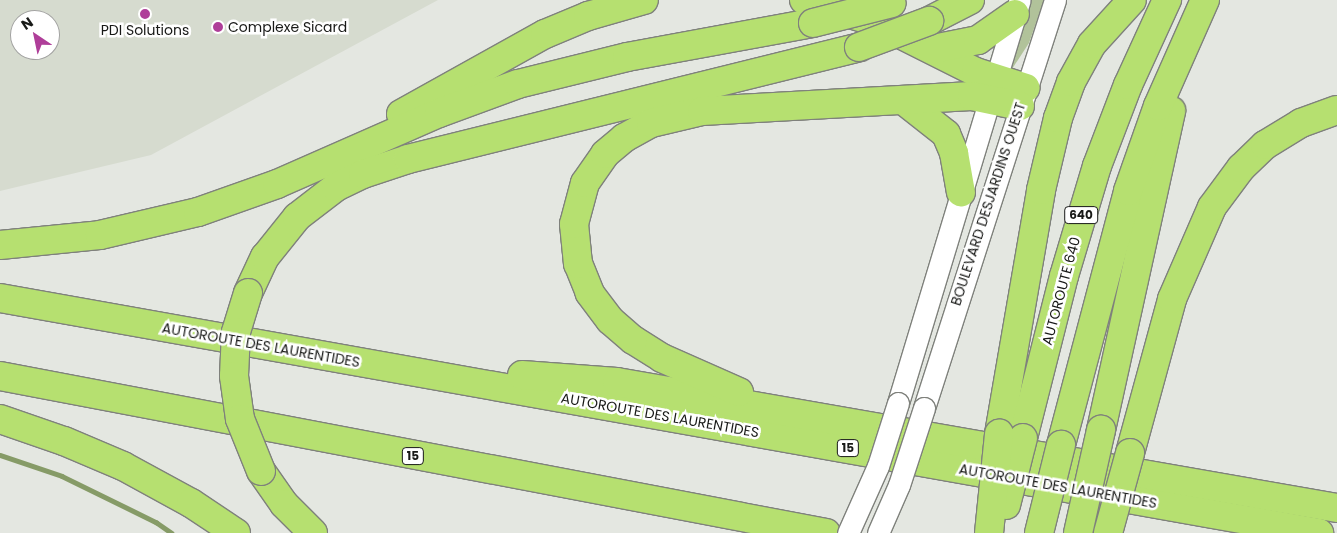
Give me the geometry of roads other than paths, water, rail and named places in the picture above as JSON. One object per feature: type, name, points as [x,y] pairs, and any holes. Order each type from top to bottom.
[{"type":"highway","points":[[338,157],[417,103],[518,48],[588,16],[644,0]]},
{"type":"highway","points":[[313,533],[284,504],[261,471],[242,425],[234,382],[236,332],[248,293],[265,257],[298,217],[329,192],[363,174],[408,159],[859,47],[929,21],[970,0]]},
{"type":"highway","points":[[989,533],[1011,436],[1041,190],[1060,110],[1092,44],[1132,0]]},
{"type":"highway","name":"AUTOROUTE 640","points":[[999,533],[1011,436],[1064,276],[1097,166],[1128,85],[1167,0]]},
{"type":"highway","name":"640","points":[[1039,533],[1124,204],[1158,106],[1189,32],[1205,0]]},
{"type":"highway","points":[[0,245],[100,235],[173,219],[240,198],[465,102],[543,77],[808,11],[896,1]]},
{"type":"highway","points":[[933,48],[978,40],[1018,7]]},
{"type":"highway","points":[[808,11],[845,11],[933,48],[992,88],[1023,97]]},
{"type":"highway","points":[[1078,533],[1189,32]]},
{"type":"highway","points":[[777,409],[662,358],[633,340],[610,320],[590,293],[578,264],[573,233],[580,193],[598,162],[614,146],[635,130],[666,118],[702,111],[903,100],[992,88]]},
{"type":"highway","points":[[903,100],[946,134],[954,153],[961,192]]},
{"type":"highway","points":[[1108,533],[1172,299],[1212,207],[1241,168],[1265,145],[1301,123],[1337,110]]},
{"type":"highway","name":"AUTOROUTE DES LAURENTIDES","points":[[0,298],[1319,533]]},
{"type":"highway","points":[[376,365],[617,382],[1337,508]]},
{"type":"highway","name":"15","points":[[0,376],[826,533]]},
{"type":"highway","points":[[0,419],[64,441],[123,466],[191,503],[236,533]]},
{"type":"street","name":"BOULEVARD DESJARDINS OUEST","points":[[878,533],[899,485],[1055,0]]},
{"type":"street","name":"BOULEVARD DESJARDINS OUEST","points":[[848,533],[878,466],[1018,7]]},
{"type":"waterway","points":[[0,455],[62,476],[156,522],[172,533]]},
{"type":"place","name":"PDI Solutions","points":[[145,14]]},
{"type":"place","name":"Complexe Sicard","points":[[218,27]]}]
